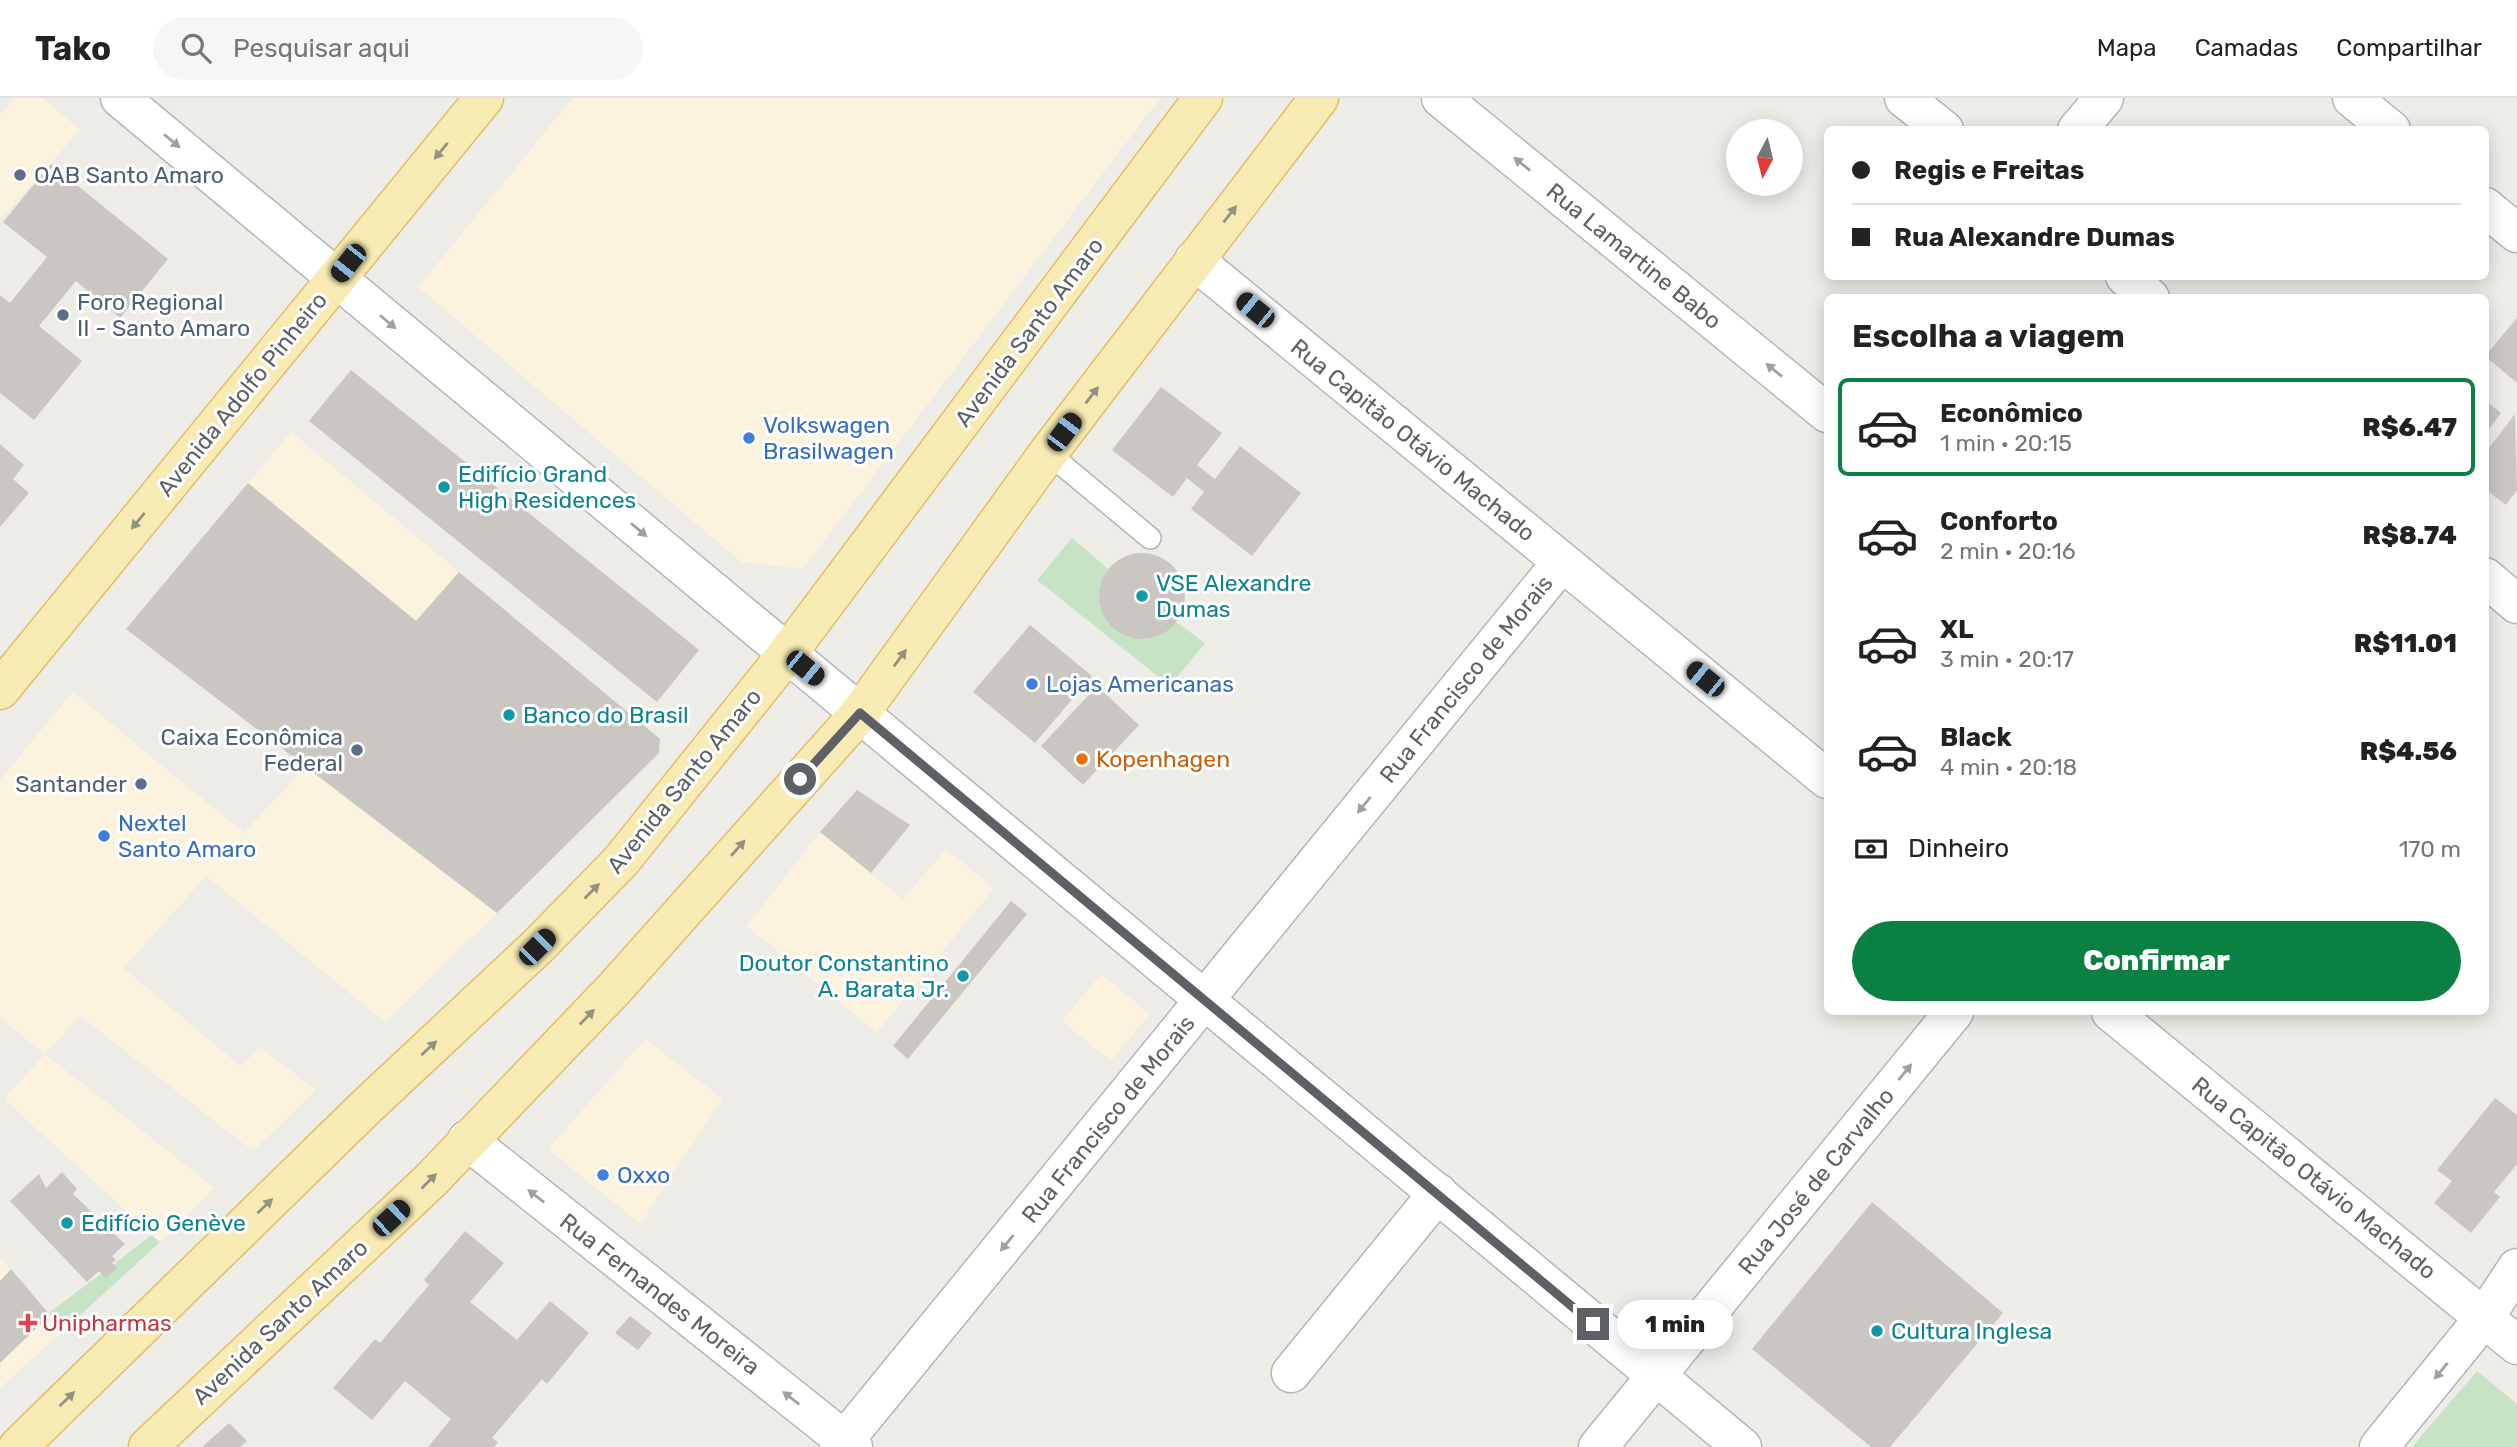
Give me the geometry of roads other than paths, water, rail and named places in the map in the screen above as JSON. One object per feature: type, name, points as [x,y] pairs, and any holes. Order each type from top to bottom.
[{"type":"main road","name":"Avenida Adolfo Pinheiro","points":[[0,690],[484,98]]},
{"type":"main road","name":"Avenida Santo Amaro","points":[[18,1447],[356,1117],[537,947],[621,861],[787,653],[1203,98]]},
{"type":"main road","name":"Avenida Santo Amaro","points":[[148,1447],[431,1180],[615,988],[860,713],[1048,453],[1319,98]]},
{"type":"street","points":[[120,98],[1742,1447]]},
{"type":"street","name":"Rua Lamartine Babo","points":[[1441,98],[1824,411]]},
{"type":"street","points":[[1904,98],[1939,126]]},
{"type":"street","points":[[2080,126],[2104,98]]},
{"type":"street","points":[[2352,98],[2386,126]]},
{"type":"street","points":[[2489,210],[2517,233]]},
{"type":"street","name":"Rua Capitão Otávio Machado","points":[[1194,260],[1824,777]]},
{"type":"street","points":[[2130,280],[2145,294]]},
{"type":"street","name":"Rua Francisco de Morais","points":[[846,1445],[1562,562]]},
{"type":"street","points":[[2489,580],[2517,604]]},
{"type":"street","name":"Rua José de Carvalho","points":[[1598,1447],[1952,1015]]},
{"type":"street","name":"Rua Capitão Otávio Machado","points":[[2114,1015],[2517,1345]]},
{"type":"street","name":"Rua Fernandes Moreira","points":[[467,1140],[846,1445]]},
{"type":"street","points":[[1291,1373],[1438,1193]]},
{"type":"street","points":[[2379,1447],[2484,1318],[2517,1268]]},
{"type":"lane","points":[[1048,453],[1150,538]]},
{"type":"place","name":"OAB Santo Amaro","points":[[20,175]]},
{"type":"place","name":"Foro Regional II - Santo Amaro","points":[[63,315]]},
{"type":"place","name":"Volkswagen Brasilwagen","points":[[749,438]]},
{"type":"place","name":"Edifício Grand High Residences","points":[[444,487]]},
{"type":"place","name":"VSE Alexandre Dumas","points":[[1142,596]]},
{"type":"place","name":"Lojas Americanas","points":[[1032,684]]},
{"type":"place","name":"Banco do Brasil","points":[[509,715]]},
{"type":"place","name":"Caixa Econômica Federal","points":[[357,750]]},
{"type":"place","name":"Kopenhagen","points":[[1082,759]]},
{"type":"place","name":"Santander","points":[[141,784]]},
{"type":"place","name":"Nextel Santo Amaro","points":[[104,836]]},
{"type":"place","name":"Doutor Constantino A. Barata Jr.","points":[[963,976]]},
{"type":"place","name":"Oxxo","points":[[603,1175]]},
{"type":"place","name":"Edifício Genève","points":[[67,1223]]},
{"type":"place","name":"Unipharmas","points":[[28,1323]]},
{"type":"place","name":"Cultura Inglesa","points":[[1877,1331]]}]
